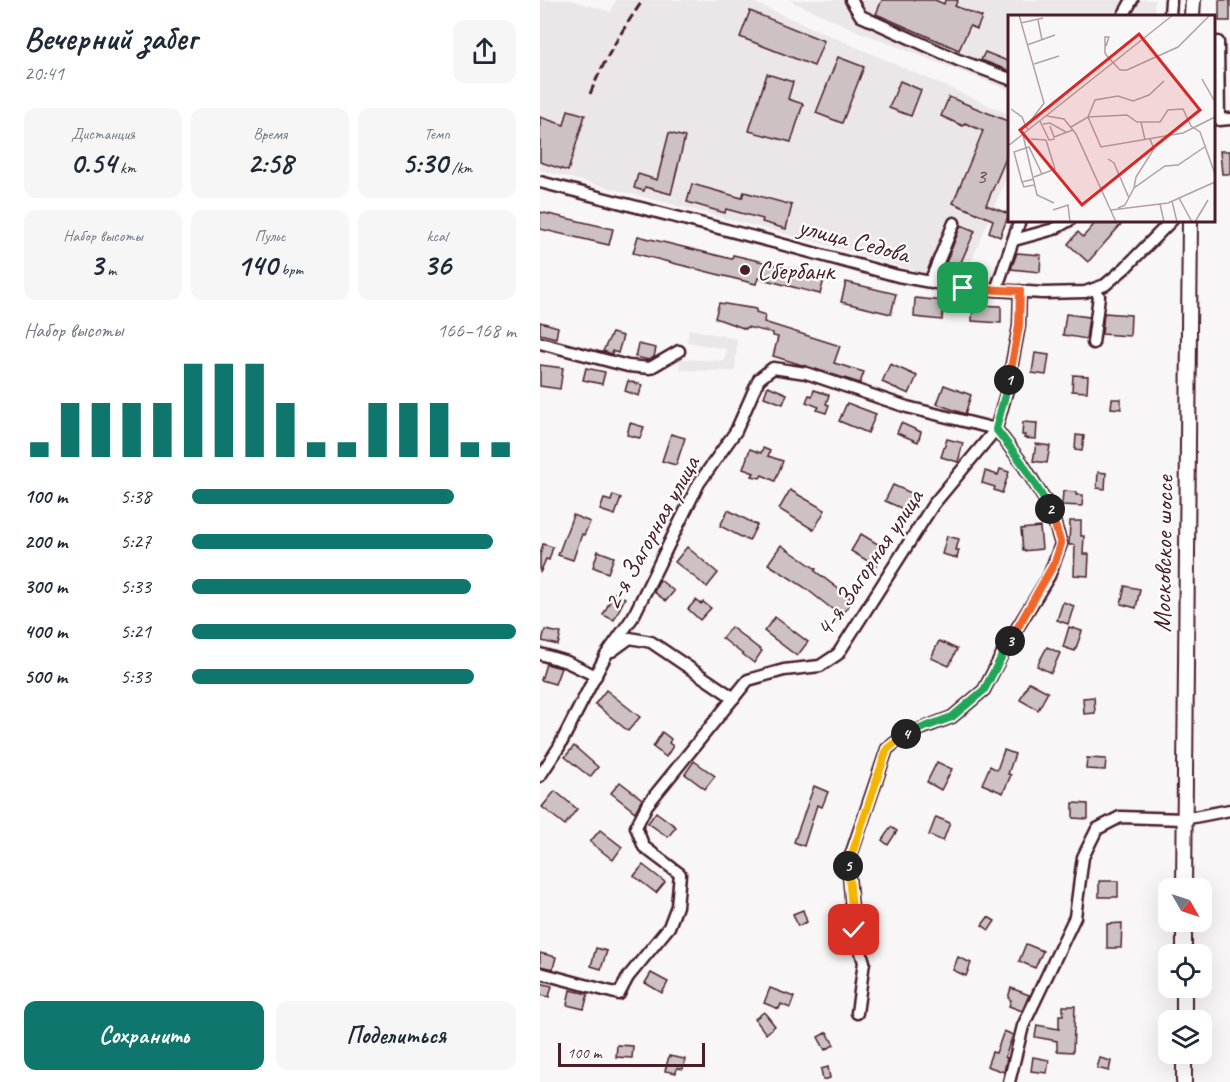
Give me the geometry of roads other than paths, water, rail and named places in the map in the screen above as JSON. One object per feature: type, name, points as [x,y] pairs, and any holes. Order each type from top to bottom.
[{"type":"main road","name":"Московское шоссе","points":[[1184,878],[1190,222]]},
{"type":"main road","points":[[1184,1064],[1184,1082]]},
{"type":"street","points":[[851,0],[861,16],[958,60],[1008,78]]},
{"type":"street","points":[[1124,15],[1132,0]]},
{"type":"street","points":[[1170,15],[1171,0]]},
{"type":"street","points":[[1221,122],[1216,42],[1230,42]]},
{"type":"street","name":"улица Седова","points":[[540,182],[931,283],[996,290],[1085,292],[1095,290]]},
{"type":"street","points":[[996,290],[1019,222]]},
{"type":"street","points":[[1014,240],[1038,235],[1066,222]]},
{"type":"street","points":[[1093,343],[1099,296],[1095,290],[1114,278],[1170,222]]},
{"type":"street","points":[[931,283],[954,223]]},
{"type":"street","name":"4-я Загорная улица","points":[[540,973],[619,994],[628,977],[669,927],[677,906],[680,874],[644,847],[636,827],[647,805],[748,680],[784,670],[820,666],[838,654],[933,505],[996,429],[1007,390],[1019,326],[1020,291]]},
{"type":"street","points":[[540,343],[628,366],[650,368],[679,351]]},
{"type":"street","name":"2-я Загорная улица","points":[[540,776],[559,747],[606,656],[633,616],[699,483],[736,431],[759,379],[772,368],[806,373],[907,407],[996,429]]},
{"type":"street","points":[[858,1013],[864,962],[854,930],[848,864],[887,749],[905,735],[952,717],[984,690],[1008,643],[1049,576],[1061,544],[1050,508],[1022,463],[996,429]]},
{"type":"street","points":[[606,656],[630,638],[651,642],[734,698]]},
{"type":"street","points":[[540,654],[567,662],[596,675]]},
{"type":"street","points":[[1008,1082],[1023,1026],[1075,917],[1083,857],[1097,829],[1120,818],[1184,819],[1230,810]]},
{"type":"railway","points":[[590,94],[601,69],[643,0]]},
{"type":"place","name":"Сбербанк","points":[[745,270]]}]
